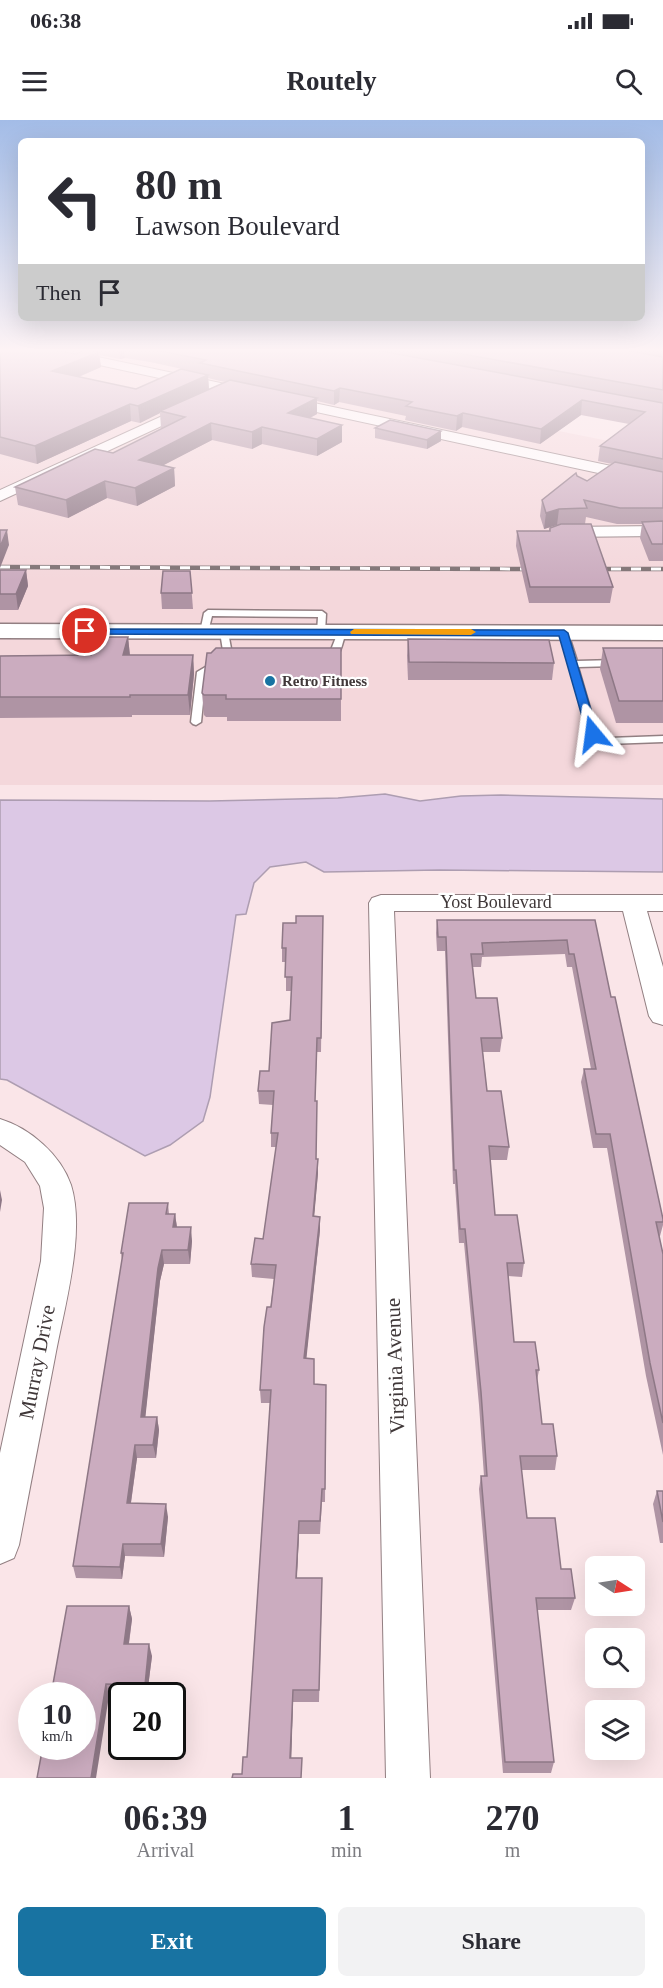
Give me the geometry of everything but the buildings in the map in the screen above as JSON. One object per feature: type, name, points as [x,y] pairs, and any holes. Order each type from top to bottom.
[{"type":"main road","points":[[0,631],[663,633]]},
{"type":"street","points":[[0,496],[148,426]]},
{"type":"street","points":[[401,426],[663,482]]},
{"type":"street","points":[[592,483],[608,471]]},
{"type":"street","points":[[631,550],[628,538],[632,531]]},
{"type":"street","points":[[546,536],[557,532],[663,531]]},
{"type":"street","name":"Yost Boulevard","points":[[382,954],[381,903],[663,903]]},
{"type":"street","points":[[633,903],[663,1016]]},
{"type":"street","name":"Virginia Avenue","points":[[382,954],[408,1778]]},
{"type":"street","name":"Murray Drive","points":[[0,1130],[36,1154],[52,1178],[60,1208],[57,1261],[0,1545]]},
{"type":"lane","points":[[214,632],[228,657]]},
{"type":"lane","points":[[320,658],[332,658],[332,632]]},
{"type":"lane","points":[[564,633],[593,734],[607,741],[663,739]]},
{"type":"lane","points":[[196,722],[202,672],[228,657],[239,657]]},
{"type":"lane","points":[[573,664],[627,663]]},
{"type":"shaded area","points":[[0,426],[536,426],[663,452],[663,785],[0,785]]},
{"type":"shaded area","points":[[385,794],[420,801],[461,796],[501,795],[663,799],[663,872],[439,870],[324,872],[306,862],[270,867],[254,883],[246,914],[236,915],[210,1097],[203,1121],[170,1145],[145,1156],[7,1080],[0,1079],[0,800],[210,801],[338,798]]},
{"type":"railway","points":[[0,567],[537,569]]},
{"type":"railway","points":[[591,569],[663,569]]},
{"type":"slow traffic","points":[[354,632],[471,632]]},
{"type":"place","name":"Retro Fitness","points":[[270,681]]},
{"type":"route","points":[[85,631],[564,633],[593,734]]}]
